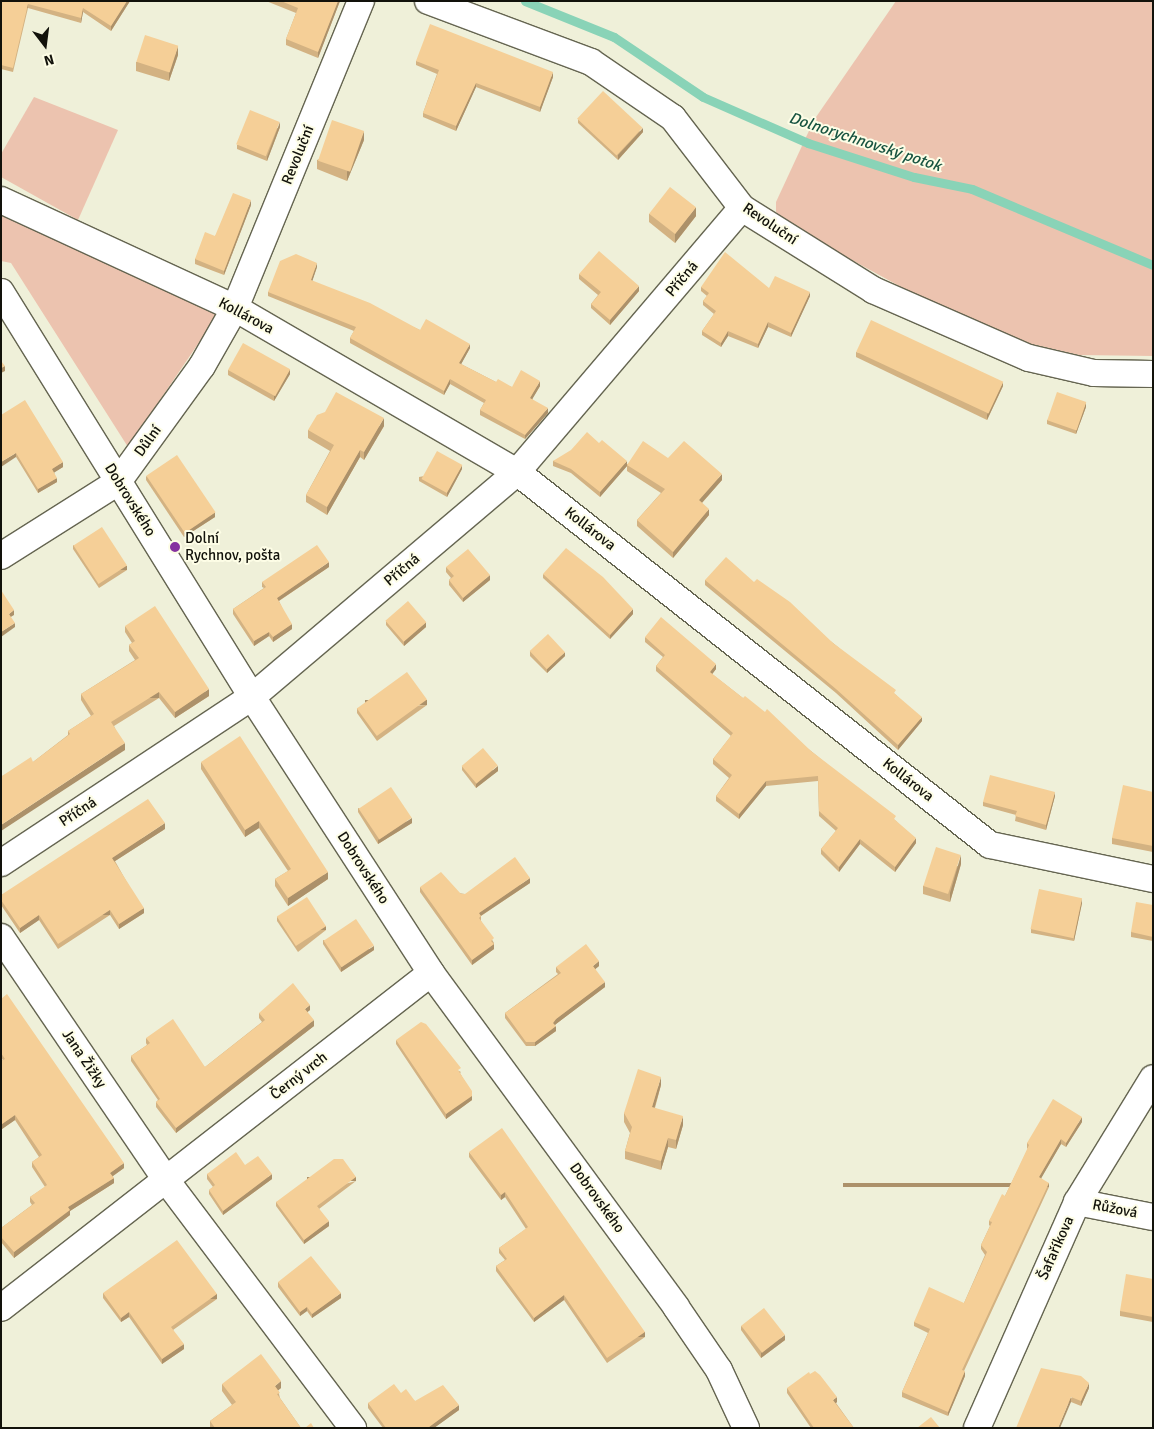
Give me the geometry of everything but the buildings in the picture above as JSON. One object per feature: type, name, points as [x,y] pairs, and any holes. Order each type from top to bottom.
[{"type":"street","name":"Revoluční","points":[[235,308],[360,1]]},
{"type":"street","name":"Revoluční","points":[[428,1],[591,62],[673,118],[742,208],[873,290],[1029,358],[1094,373],[1153,374]]},
{"type":"street","name":"Kollárova","points":[[1,200],[235,308],[517,472],[990,845],[1153,879]]},
{"type":"street","name":"Příčná","points":[[1,862],[252,697],[517,472],[742,208]]},
{"type":"street","name":"Dobrovského","points":[[1,292],[252,697],[431,972],[676,1306],[720,1370],[746,1428]]},
{"type":"street","name":"Důlní","points":[[1,556],[118,482],[202,366],[235,308]]},
{"type":"street","name":"Jana Žižky","points":[[1,937],[166,1180]]},
{"type":"street","name":"Černý vrch","points":[[1,1308],[431,972]]},
{"type":"street","name":"Šafaříkova","points":[[977,1428],[1077,1202],[1153,1078]]},
{"type":"street","points":[[166,1180],[353,1428]]},
{"type":"street","name":"Růžová","points":[[1077,1202],[1153,1217]]},
{"type":"shaded area","points":[[896,1],[1153,1],[1153,356],[1079,355],[1023,342],[954,316],[788,225],[776,212],[776,202],[814,120]]},
{"type":"shaded area","points":[[34,97],[118,130],[78,220],[1,177],[1,154]]},
{"type":"shaded area","points":[[1,214],[219,313],[128,447],[11,263],[1,261]]},
{"type":"waterway","name":"Dolnorychnovský potok","points":[[525,1],[614,37],[703,97],[808,143],[914,177],[972,189],[1153,265]]},
{"type":"place","name":"Dolní Rychnov, pošta","points":[[175,547]]}]
